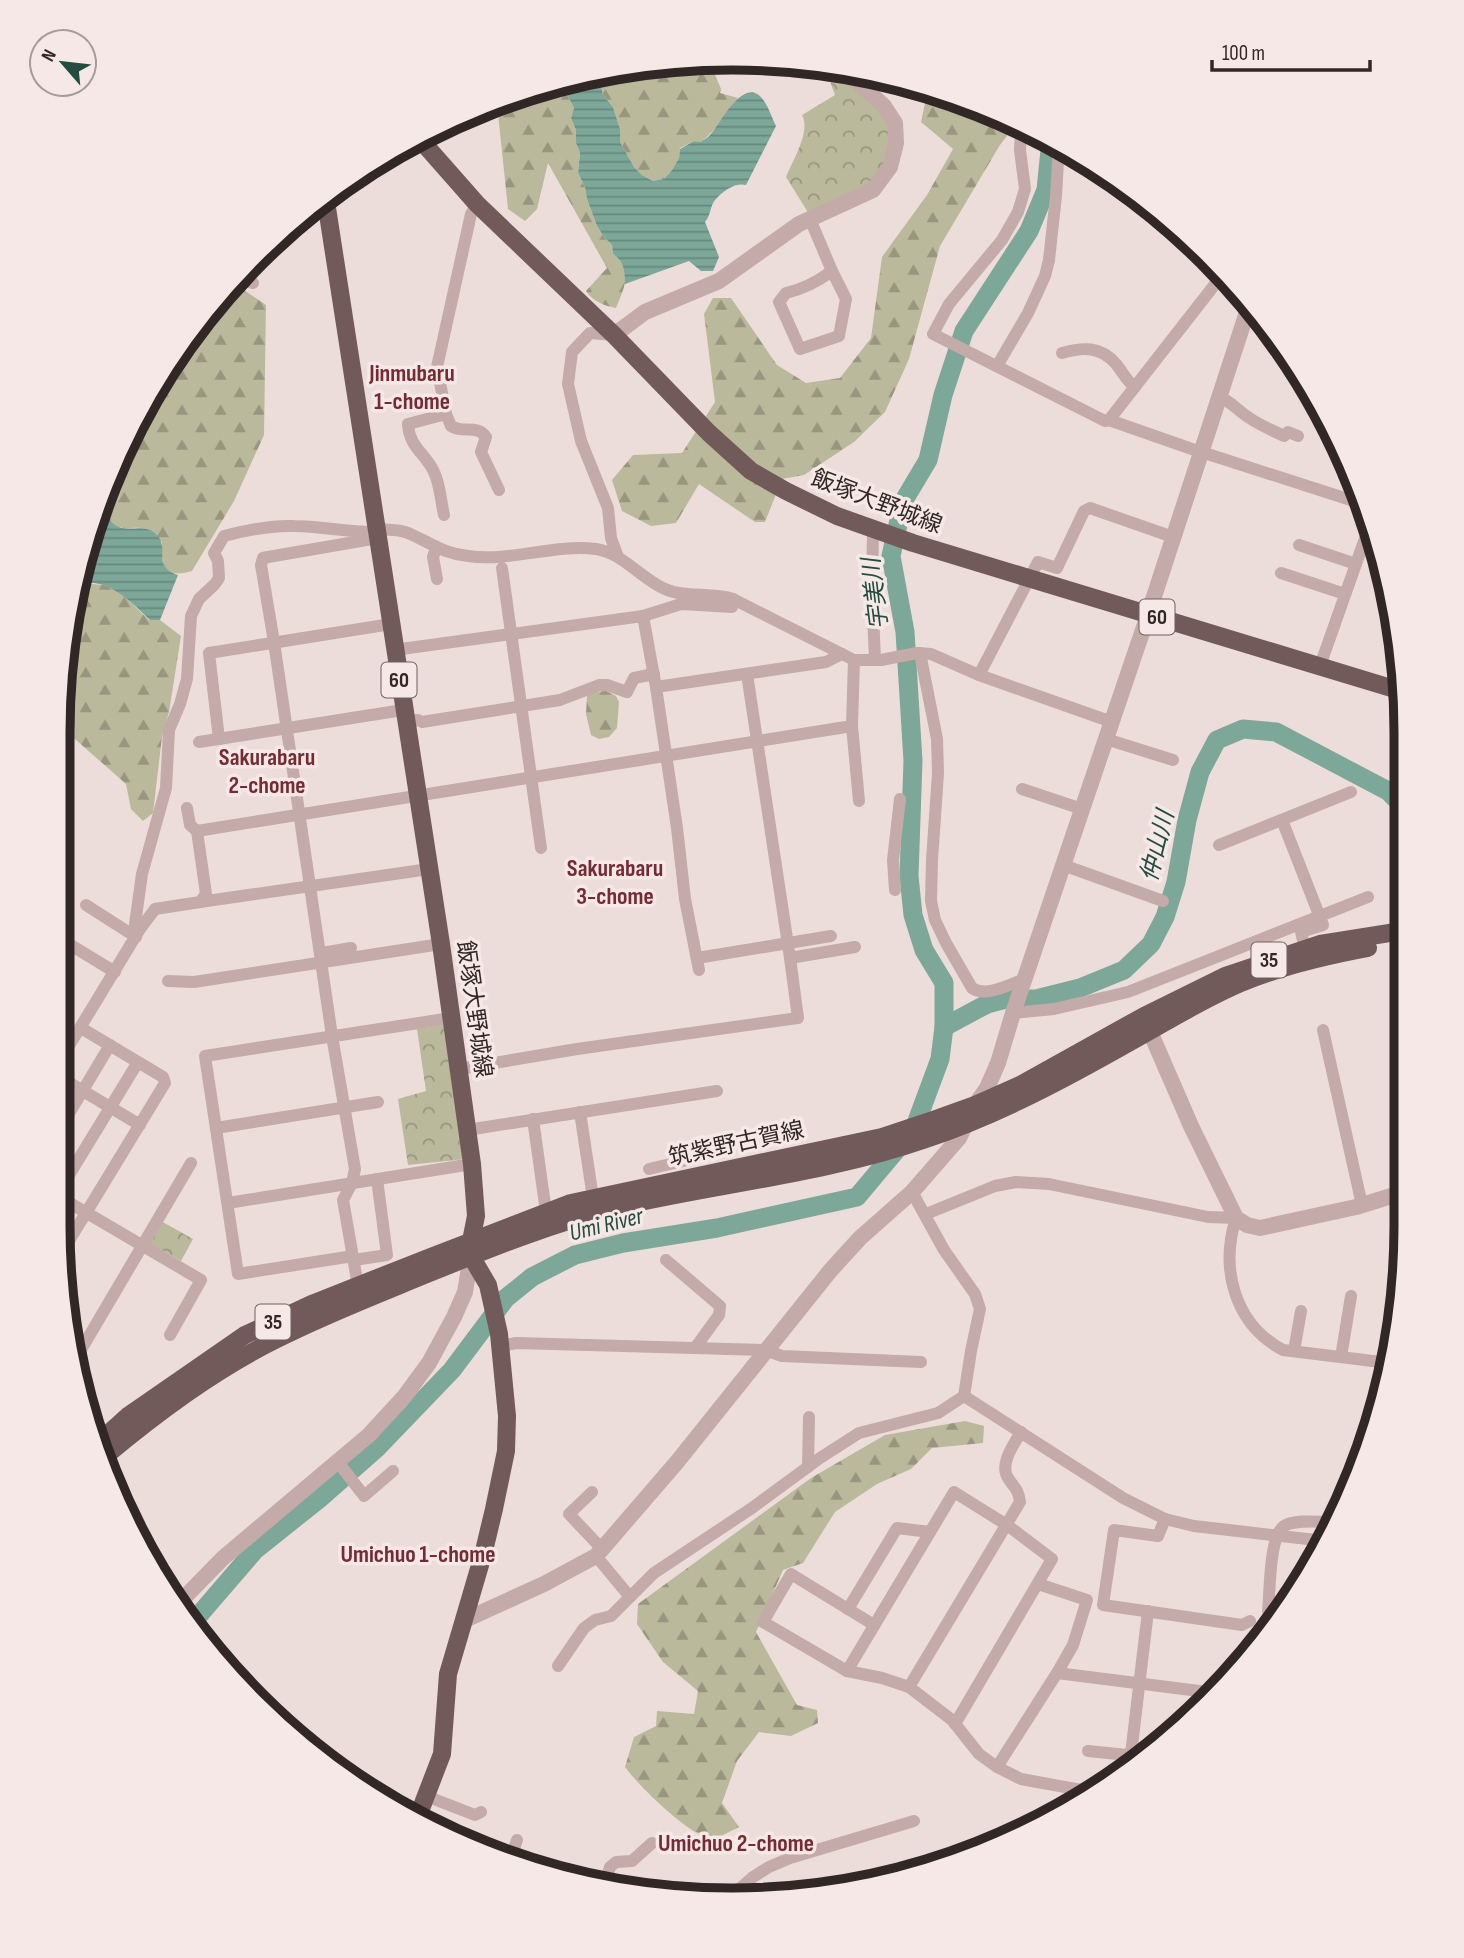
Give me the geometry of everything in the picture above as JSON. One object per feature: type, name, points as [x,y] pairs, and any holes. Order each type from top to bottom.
[{"type":"main road","name":"飯塚大野城線","points":[[425,145],[477,204],[614,335],[709,433],[751,471],[786,491],[837,516],[914,543],[1393,689]]},
{"type":"main road","name":"飯塚大野城線","points":[[327,209],[459,1069],[476,1216],[471,1249]]},
{"type":"main road","name":"筑紫野古賀線","points":[[104,1437],[128,1416],[243,1332],[314,1303],[471,1249],[575,1218],[868,1156],[926,1139],[1004,1108],[1074,1073],[1147,1023],[1225,976],[1320,944],[1394,932]]},
{"type":"main road","name":"筑紫野古賀線","points":[[110,1452],[184,1394],[272,1341],[546,1212],[593,1198],[654,1174],[882,1137],[975,1105],[1147,1023],[1242,983],[1284,968],[1394,944]]},
{"type":"main road","points":[[421,1810],[442,1754],[449,1674],[492,1520],[506,1451],[507,1416],[500,1340],[488,1285],[471,1249]]},
{"type":"street","points":[[618,557],[611,538],[608,509],[580,441],[568,384],[572,352],[590,333],[614,335],[645,312],[719,281],[799,224],[873,190],[890,167],[896,143],[895,123],[884,106],[859,83]]},
{"type":"street","points":[[1021,136],[1025,189],[1018,212],[1002,240],[949,304],[933,334],[1105,421],[1109,420],[1352,500]]},
{"type":"street","points":[[997,366],[1028,313],[1045,276],[1049,260],[1058,156]]},
{"type":"street","points":[[477,204],[471,214],[438,367],[446,414],[451,426],[454,429],[482,431],[486,437],[481,453],[499,490]]},
{"type":"street","points":[[810,219],[831,271],[846,299],[839,336],[800,349],[779,302],[786,293],[814,284],[831,271]]},
{"type":"street","points":[[1109,420],[1217,282]]},
{"type":"street","points":[[465,1620],[544,1584],[599,1553],[677,1462],[823,1279],[860,1238],[912,1192],[959,1138],[998,1063],[1246,315]]},
{"type":"street","points":[[1062,353],[1079,348],[1098,350],[1116,363],[1129,383],[1135,387]]},
{"type":"street","points":[[1219,397],[1229,401],[1259,424],[1284,436],[1288,432],[1298,436]]},
{"type":"street","points":[[444,515],[434,472],[416,449],[408,424],[446,414]]},
{"type":"street","points":[[979,676],[1038,562],[1058,568],[1084,512],[1090,508],[1173,537]]},
{"type":"street","points":[[138,933],[135,924],[138,891],[166,788],[169,730],[187,679],[191,616],[199,599],[219,578],[218,561],[214,553],[223,536],[252,529],[293,526],[377,533],[406,532],[451,554],[487,559],[569,548],[598,550],[618,557],[666,590],[733,599],[848,657]]},
{"type":"street","points":[[877,530],[872,590],[878,660]]},
{"type":"street","points":[[358,1286],[343,1200],[352,1183],[355,1169],[332,1035],[261,565],[263,558],[377,533]]},
{"type":"street","points":[[1320,666],[1365,539]]},
{"type":"street","points":[[1299,545],[1356,564]]},
{"type":"street","points":[[436,548],[433,557],[437,579]]},
{"type":"street","points":[[502,568],[541,848]]},
{"type":"street","points":[[1281,573],[1345,594]]},
{"type":"street","points":[[394,650],[642,616],[681,604],[732,607],[733,599]]},
{"type":"street","points":[[642,616],[655,680],[685,899],[698,964],[831,936]]},
{"type":"street","points":[[219,739],[209,653],[391,624]]},
{"type":"street","points":[[919,653],[937,739],[938,773],[929,860],[935,920],[972,988],[981,993],[1024,981]]},
{"type":"street","points":[[199,742],[286,728],[404,716],[422,722],[561,700],[599,685],[627,692],[634,678],[655,680],[747,674],[848,657],[878,660],[919,653],[931,654],[979,676],[1112,722]]},
{"type":"street","points":[[848,657],[859,801]]},
{"type":"street","points":[[459,1069],[577,1049],[798,1018],[747,674]]},
{"type":"street","points":[[197,831],[852,726]]},
{"type":"street","points":[[1106,739],[1173,760]]},
{"type":"street","points":[[1022,789],[1082,809]]},
{"type":"street","points":[[1219,845],[1351,792]]},
{"type":"street","points":[[895,890],[893,850],[900,799]]},
{"type":"street","points":[[187,808],[190,825],[197,831],[206,894],[200,902]]},
{"type":"street","points":[[1282,820],[1323,925],[1301,932],[1305,949]]},
{"type":"street","points":[[1063,865],[1163,901]]},
{"type":"street","points":[[70,1045],[155,909],[429,869]]},
{"type":"street","points":[[1013,1013],[1054,1009],[1128,992],[1368,897]]},
{"type":"street","points":[[86,905],[138,933]]},
{"type":"street","points":[[168,981],[194,982],[322,958],[440,944]]},
{"type":"street","points":[[70,949],[72,946],[115,972]]},
{"type":"street","points":[[790,958],[855,947]]},
{"type":"street","points":[[322,958],[351,948]]},
{"type":"street","points":[[377,1179],[387,1255],[238,1274],[205,1056],[451,1018]]},
{"type":"street","points":[[1147,1023],[1191,1126],[1236,1218],[1230,1236],[1230,1278],[1239,1305],[1252,1325],[1283,1350],[1379,1363]]},
{"type":"street","points":[[70,1239],[165,1083],[163,1077],[81,1028]]},
{"type":"street","points":[[1323,1030],[1362,1205]]},
{"type":"street","points":[[70,1112],[110,1045]]},
{"type":"street","points":[[70,1175],[138,1062]]},
{"type":"street","points":[[70,1083],[140,1125]]},
{"type":"street","points":[[467,1130],[717,1091]]},
{"type":"street","points":[[216,1128],[378,1102]]},
{"type":"street","points":[[580,1112],[593,1198]]},
{"type":"street","points":[[533,1119],[546,1212]]},
{"type":"street","points":[[654,1174],[696,1158],[701,1148]]},
{"type":"street","points":[[82,1348],[191,1163]]},
{"type":"street","points":[[228,1203],[472,1164]]},
{"type":"street","points":[[926,1214],[995,1186],[1016,1182],[1049,1184],[1208,1217],[1236,1218],[1247,1225],[1260,1228],[1394,1195]]},
{"type":"street","points":[[558,1666],[584,1628],[595,1620],[611,1616],[654,1573],[859,1433],[938,1413],[964,1396],[980,1309],[975,1294],[944,1250],[912,1192]]},
{"type":"street","points":[[70,1203],[201,1280],[170,1335]]},
{"type":"street","points":[[184,1597],[223,1558],[340,1464],[404,1397],[429,1363],[454,1317],[465,1292],[471,1249]]},
{"type":"street","points":[[666,1260],[720,1307],[719,1315],[695,1348]]},
{"type":"street","points":[[1341,1357],[1351,1296]]},
{"type":"street","points":[[1294,1351],[1301,1311]]},
{"type":"street","points":[[500,1340],[516,1343],[765,1350],[782,1356],[921,1362]]},
{"type":"street","points":[[964,1396],[1123,1498],[1165,1519],[1194,1526],[1315,1540]]},
{"type":"street","points":[[808,1467],[809,1417]]},
{"type":"street","points":[[909,1687],[1020,1502],[1018,1489],[1006,1476],[1005,1463],[1021,1432]]},
{"type":"street","points":[[340,1464],[362,1494],[393,1471]]},
{"type":"street","points":[[592,1492],[569,1514],[631,1597]]},
{"type":"street","points":[[847,1671],[954,1492],[1007,1525],[1052,1559],[955,1724]]},
{"type":"street","points":[[1165,1519],[1158,1536],[1114,1530],[1103,1605],[1242,1625],[1250,1621]]},
{"type":"street","points":[[1270,1611],[1276,1535],[1285,1525],[1325,1522]]},
{"type":"street","points":[[848,1609],[897,1528],[930,1532]]},
{"type":"street","points":[[874,1625],[791,1574],[763,1622],[847,1671],[909,1687],[952,1720],[979,1754],[997,1767],[1021,1779],[1078,1789]]},
{"type":"street","points":[[997,1767],[1073,1645],[1087,1600],[1038,1584]]},
{"type":"street","points":[[1088,1751],[1130,1754],[1148,1611]]},
{"type":"street","points":[[1057,1673],[1202,1691]]},
{"type":"street","points":[[426,1796],[475,1815],[481,1812]]},
{"type":"street","points":[[741,1888],[769,1867],[790,1858],[914,1821]]},
{"type":"street","points":[[513,1851],[517,1840]]},
{"type":"street","points":[[608,1876],[616,1862],[632,1861],[652,1843]]},
{"type":"green space","points":[[713,70],[720,93],[738,98],[707,137],[701,142],[694,141],[680,148],[679,158],[664,179],[653,181],[634,167],[620,142],[620,129],[613,107],[603,95],[603,83],[646,76]]},
{"type":"green space","points":[[829,78],[849,81],[881,110],[889,128],[891,155],[873,185],[809,214],[786,177],[803,137],[802,115],[835,95]]},
{"type":"green space","points":[[566,92],[574,108],[571,118],[580,153],[578,173],[597,226],[612,245],[613,254],[625,273],[624,286],[616,308],[599,302],[586,291],[607,268],[548,163],[537,209],[525,221],[508,209],[498,113]]},
{"type":"green space","points":[[926,100],[1010,131],[940,246],[909,359],[885,412],[854,442],[804,475],[782,479],[765,522],[755,522],[699,484],[676,523],[651,526],[622,511],[612,480],[633,455],[682,453],[715,402],[704,314],[713,298],[731,298],[777,365],[806,383],[840,378],[871,338],[882,257],[927,195],[953,149],[921,122]]},
{"type":"green space","points":[[241,288],[266,305],[264,435],[234,501],[192,571],[176,573],[166,569],[162,558],[162,542],[153,532],[142,528],[118,527],[107,514],[124,470],[134,459],[136,447],[159,401],[182,364],[234,296]]},
{"type":"green space","points":[[88,584],[104,585],[120,592],[149,620],[160,620],[181,636],[169,712],[162,737],[153,813],[143,821],[131,809],[126,784],[70,735],[76,646]]},
{"type":"green space","points":[[606,691],[616,696],[619,702],[617,728],[609,737],[599,739],[591,735],[586,714],[587,695],[591,692]]},
{"type":"green space","points":[[445,1025],[466,1159],[408,1165],[398,1099],[426,1091],[417,1029]]},
{"type":"green space","points":[[161,1221],[193,1239],[181,1261],[149,1243]]},
{"type":"green space","points":[[965,1421],[984,1426],[983,1443],[932,1448],[911,1469],[877,1484],[835,1512],[803,1563],[783,1570],[756,1632],[797,1705],[817,1710],[818,1723],[791,1736],[759,1732],[737,1761],[722,1803],[739,1827],[717,1838],[695,1832],[658,1802],[625,1767],[634,1737],[656,1726],[657,1711],[694,1714],[698,1691],[663,1662],[637,1624],[638,1604],[811,1478],[885,1435]]},
{"type":"shaded area","points":[[602,83],[603,95],[613,107],[620,129],[620,142],[634,167],[653,181],[664,179],[672,170],[679,158],[680,149],[694,141],[701,142],[709,136],[741,96],[749,92],[757,94],[764,101],[776,126],[746,185],[733,186],[722,193],[713,202],[705,222],[719,257],[713,271],[701,271],[689,261],[625,284],[623,267],[613,254],[612,245],[597,226],[578,173],[580,153],[571,118],[574,108],[566,92]]},
{"type":"shaded area","points":[[107,514],[115,525],[122,528],[143,528],[157,535],[161,540],[165,567],[178,575],[160,620],[150,620],[126,598],[97,584],[88,583]]},
{"type":"waterway","name":"Umi River","points":[[198,1616],[255,1550],[378,1447],[452,1370],[506,1298],[532,1277],[575,1255],[623,1243],[717,1228],[857,1197],[914,1129],[940,1059],[944,1027],[944,983],[924,950],[913,915],[909,876],[913,761],[905,632],[891,556],[903,502],[928,460],[943,395],[964,331],[1029,231],[1046,190],[1050,152]]},
{"type":"waterway","name":"仲山川","points":[[944,1027],[987,1004],[1006,999],[1036,999],[1080,988],[1124,970],[1151,944],[1165,917],[1176,882],[1187,820],[1200,772],[1217,740],[1243,729],[1276,732],[1388,791],[1394,797]]},
{"type":"district","name":"Jinmubaru 1-chome","points":[[412,387]]},
{"type":"district","name":"Sakurabaru 2-chome","points":[[267,771]]},
{"type":"district","name":"Sakurabaru 3-chome","points":[[615,882]]},
{"type":"district","name":"Umichuo 1-chome","points":[[418,1554]]},
{"type":"district","name":"Umichuo 2-chome","points":[[736,1843]]},
{"type":"water label","name":"宇美川","points":[[875,594]]}]
